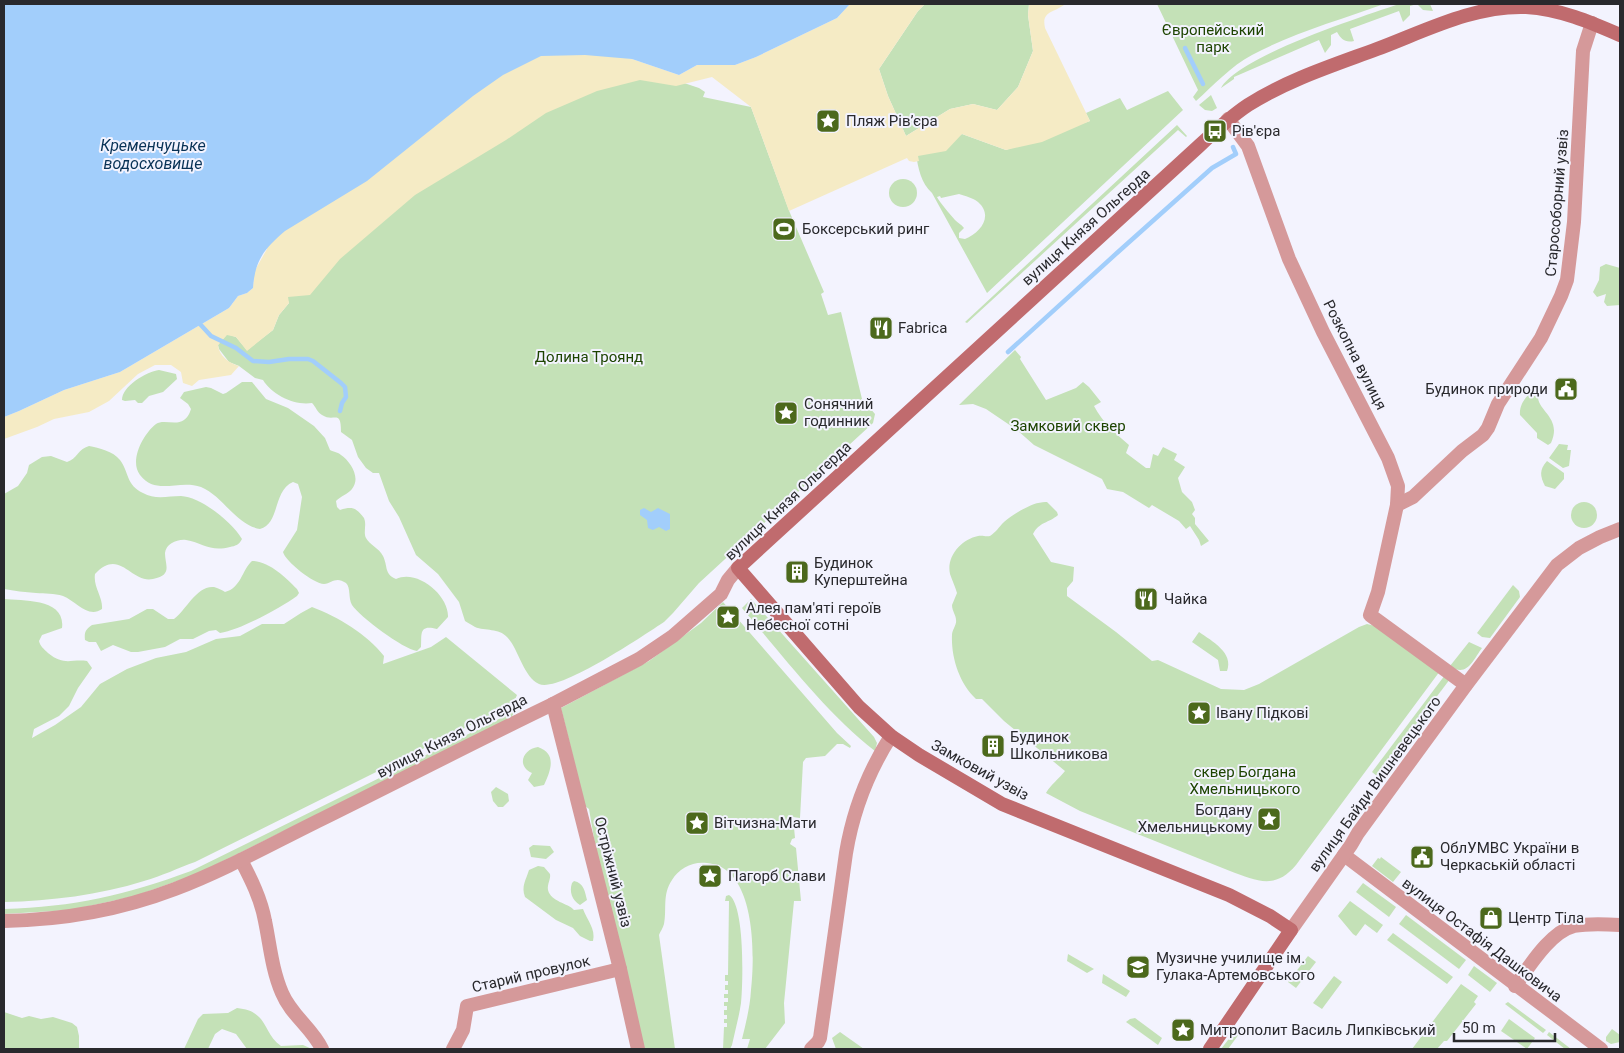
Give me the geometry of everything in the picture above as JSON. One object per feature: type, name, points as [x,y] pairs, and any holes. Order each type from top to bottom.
[{"type":"main road","name":"вулиця Князя Ольгерда","points":[[738,568],[1228,119],[1255,101],[1294,82],[1468,14],[1502,8],[1526,7],[1560,12],[1620,35]]},
{"type":"main road","name":"Замковий узвіз","points":[[738,568],[849,697],[891,736],[1002,804],[1229,895],[1270,916],[1291,930]]},
{"type":"main road","name":"вулиця Байди Вишневецького","points":[[1210,1049],[1291,930]]},
{"type":"street","name":"Старособорний узвіз","points":[[1398,506],[1413,497],[1462,451],[1483,435],[1498,404],[1540,338],[1562,296],[1567,280],[1574,222],[1583,51],[1592,23]]},
{"type":"street","name":"Розкопна вулиця","points":[[1228,119],[1248,146],[1291,265],[1388,458],[1398,486],[1398,506],[1378,592],[1370,615],[1466,685]]},
{"type":"street","name":"вулиця Байди Вишневецького","points":[[1291,930],[1358,833],[1466,685],[1552,572],[1565,558],[1579,548],[1600,536],[1620,530]]},
{"type":"street","name":"вулиця Князя Ольгерда","points":[[4,921],[36,920],[77,915],[136,902],[176,889],[241,860],[639,659],[673,636],[721,594],[728,580],[738,568]]},
{"type":"street","name":"Остріжний узвіз","points":[[553,704],[620,969],[638,1049]]},
{"type":"street","points":[[811,1049],[820,1038],[851,828],[863,790],[891,736]]},
{"type":"street","name":"вулиця Остафія Дашковича","points":[[1344,855],[1515,986],[1601,1049]]},
{"type":"street","points":[[241,860],[253,884],[262,910],[273,964],[282,992],[294,1014],[309,1029],[322,1049]]},
{"type":"street","points":[[1515,986],[1547,946],[1563,931],[1590,924],[1620,925]]},
{"type":"street","name":"Старий провулок","points":[[453,1049],[463,1030],[467,1006],[620,969]]},
{"type":"green space","points":[[925,4],[1029,4],[1028,15],[1033,51],[1018,87],[997,110],[973,104],[950,109],[906,136],[888,96],[879,69],[918,11]]},
{"type":"green space","name":"Європейський парк","points":[[1157,4],[1384,4],[1300,33],[1244,59],[1196,101],[1193,97],[1198,90]]},
{"type":"green space","points":[[1399,4],[1417,4],[1410,6],[1410,15],[1403,22],[1399,11],[1350,29],[1354,41],[1344,40],[1337,32],[1331,35],[1331,45],[1325,53],[1319,40],[1234,77],[1234,79],[1221,88],[1232,76],[1251,63],[1275,51],[1331,28]]},
{"type":"green space","points":[[1417,4],[1430,4],[1433,11],[1423,10]]},
{"type":"green space","name":"Долина Троянд","points":[[556,73],[684,83],[705,92],[703,97],[751,107],[790,213],[824,292],[821,294],[828,315],[841,312],[862,399],[875,414],[873,423],[699,583],[664,622],[621,650],[582,672],[564,680],[549,684],[539,684],[529,676],[511,642],[504,634],[475,627],[465,621],[459,602],[438,574],[416,555],[399,517],[389,501],[379,473],[373,473],[366,468],[358,457],[352,440],[341,432],[340,420],[322,415],[312,403],[298,403],[278,395],[263,380],[255,378],[239,366],[229,362],[218,345],[227,334],[236,337],[247,350],[273,330],[279,315],[289,303],[286,296]]},
{"type":"green space","points":[[1168,91],[1183,110],[987,293],[923,180],[916,154],[962,134],[1006,150],[1090,121],[1086,113],[1120,98],[1127,110]],"holes":[[[959,194],[978,202],[983,207],[985,213],[985,218],[980,228],[976,233],[965,239],[959,238],[959,233],[964,228],[955,220],[937,197],[940,196],[941,198]]]},
{"type":"green space","points":[[1211,95],[1217,108],[1212,111],[1205,110],[1199,105]]},
{"type":"green space","points":[[1177,125],[1186,137],[1178,130],[967,323],[965,322]]},
{"type":"green space","points":[[903,179],[913,183],[917,193],[913,203],[903,207],[893,203],[889,193],[893,183]]},
{"type":"green space","points":[[1606,264],[1620,268],[1620,305],[1607,306],[1604,302],[1606,294],[1597,297],[1593,292],[1599,280],[1600,267]]},
{"type":"green space","name":"Замковий сквер","points":[[1015,350],[1046,400],[1076,388],[1083,382],[1089,387],[1101,402],[1094,406],[1101,418],[1129,445],[1126,453],[1146,468],[1150,468],[1153,454],[1158,456],[1163,447],[1177,454],[1174,460],[1185,467],[1178,478],[1182,492],[1192,502],[1195,510],[1192,514],[1195,518],[1195,524],[1209,541],[1201,546],[1190,526],[1186,529],[1179,521],[1152,505],[1149,508],[1123,492],[1107,489],[1102,479],[1034,445],[1017,430],[986,409],[973,404],[959,405]]},
{"type":"green space","points":[[159,370],[176,374],[177,379],[163,392],[149,396],[142,403],[138,403],[135,400],[122,400],[130,385],[148,374]]},
{"type":"green space","points":[[242,382],[252,382],[266,399],[288,408],[314,426],[325,438],[330,450],[340,454],[348,462],[354,470],[355,485],[336,501],[337,507],[340,510],[354,509],[364,518],[366,538],[381,553],[392,577],[396,579],[414,578],[431,586],[438,593],[447,609],[448,617],[437,629],[424,629],[421,635],[421,647],[417,651],[392,639],[357,610],[352,605],[346,583],[337,580],[324,584],[319,583],[300,571],[285,556],[283,552],[297,530],[302,497],[298,484],[293,482],[287,486],[282,492],[271,521],[260,529],[244,522],[209,491],[201,487],[193,485],[153,485],[140,475],[136,463],[137,455],[146,434],[160,422],[179,422],[188,416],[191,409],[180,398],[184,392],[206,387],[223,394]]},
{"type":"green space","points":[[1534,391],[1538,393],[1540,405],[1554,426],[1554,434],[1551,443],[1548,445],[1537,438],[1537,433],[1520,415],[1524,401]]},
{"type":"green space","points":[[1559,444],[1568,445],[1567,450],[1571,450],[1569,466],[1563,468],[1549,458]]},
{"type":"green space","points":[[89,446],[114,454],[120,460],[131,482],[138,490],[157,497],[181,496],[198,501],[224,518],[237,532],[242,539],[241,541],[234,546],[217,548],[192,541],[176,541],[167,547],[165,553],[166,572],[153,579],[138,577],[119,565],[112,564],[104,567],[95,574],[95,583],[102,605],[102,609],[97,612],[87,611],[60,595],[4,589],[4,494],[18,486],[27,473],[29,465],[42,457],[51,456],[67,462],[73,459],[82,449]]},
{"type":"green space","points":[[1547,461],[1564,473],[1564,479],[1555,489],[1545,486],[1542,479],[1541,473]]},
{"type":"green space","name":"сквер Богдана Хмельницького","points":[[1047,502],[1058,515],[1038,527],[1033,534],[1051,562],[1074,567],[1073,581],[1067,588],[1067,596],[1152,661],[1158,660],[1221,689],[1244,690],[1259,684],[1367,624],[1375,626],[1440,671],[1296,865],[1281,878],[1265,881],[1240,875],[1080,811],[1046,793],[1065,771],[1004,721],[982,699],[976,699],[965,685],[957,669],[953,652],[952,633],[956,618],[952,605],[957,593],[950,574],[950,561],[956,549],[966,541],[978,536],[990,536],[1004,522],[1018,512],[1030,506]]},
{"type":"green space","points":[[1584,502],[1593,506],[1597,515],[1593,524],[1584,528],[1575,524],[1571,515],[1575,506]]},
{"type":"green space","points":[[252,561],[265,564],[277,571],[297,589],[299,593],[297,596],[271,612],[238,628],[220,633],[216,630],[209,631],[193,639],[180,639],[165,647],[131,652],[113,645],[101,651],[96,642],[85,640],[86,631],[92,625],[129,619],[147,609],[153,609],[168,619],[174,619],[202,590],[214,587],[225,592],[235,587]]},
{"type":"green space","points":[[1513,585],[1519,591],[1520,597],[1490,638],[1482,637],[1477,633]]},
{"type":"green space","points":[[4,599],[42,603],[57,611],[61,618],[62,628],[42,635],[39,641],[40,644],[48,653],[58,659],[63,661],[87,661],[92,668],[78,688],[69,706],[59,716],[34,729],[32,738],[81,707],[100,684],[127,669],[156,658],[186,652],[216,639],[240,636],[262,624],[284,624],[312,607],[342,621],[361,633],[384,656],[383,664],[431,647],[446,637],[517,695],[513,704],[195,862],[151,879],[92,894],[57,899],[4,902]]},
{"type":"green space","points":[[751,599],[874,737],[877,743],[875,751],[822,701],[742,608]]},
{"type":"green space","points":[[723,602],[837,733],[851,746],[850,748],[843,744],[837,744],[825,756],[806,758],[803,762],[800,818],[793,817],[795,838],[792,839],[790,844],[796,848],[801,901],[794,901],[784,1003],[785,1023],[765,1049],[747,1049],[750,1039],[742,1039],[749,1009],[753,956],[749,914],[744,895],[735,879],[723,868],[707,863],[697,863],[687,866],[678,872],[669,886],[666,897],[664,924],[659,935],[675,1049],[643,1049],[595,844],[589,809],[585,806],[561,708],[649,661],[701,623]]},
{"type":"green space","points":[[1199,632],[1225,653],[1228,665],[1227,671],[1220,671],[1218,660],[1192,642]]},
{"type":"green space","points":[[1469,642],[1482,648],[1469,666],[1461,670],[1450,666]]},
{"type":"green space","points":[[1445,675],[1450,679],[1377,776],[1372,772]]},
{"type":"green space","points":[[515,711],[511,718],[197,874],[135,896],[71,910],[4,914],[4,909],[54,906],[122,893],[191,871]]},
{"type":"green space","points":[[538,747],[548,754],[551,764],[544,785],[534,787],[528,780],[532,773],[524,766],[523,758],[528,751]]},
{"type":"green space","points":[[496,787],[508,794],[509,801],[503,807],[498,807],[493,801],[491,792]]},
{"type":"green space","points":[[533,845],[550,846],[554,852],[546,859],[531,857],[529,848]]},
{"type":"green space","points":[[1381,857],[1401,872],[1393,882],[1372,866]]},
{"type":"green space","points":[[538,866],[544,867],[550,874],[548,890],[552,897],[574,910],[583,909],[592,929],[593,941],[580,936],[573,928],[556,920],[525,897],[524,886],[529,870]]},
{"type":"green space","points":[[574,881],[584,888],[586,894],[587,900],[580,905],[575,901],[571,893],[571,886]]},
{"type":"green space","points":[[1363,883],[1396,907],[1389,917],[1356,892]]},
{"type":"green space","points":[[729,895],[738,913],[742,946],[742,993],[732,1045],[730,1049],[723,1049],[724,1027],[727,1027],[727,1023],[724,1023],[727,1015],[724,1015],[724,1010],[727,1010],[727,1006],[724,1006],[724,1002],[728,1002],[728,998],[724,998],[724,994],[728,994],[728,990],[725,990],[725,985],[728,985],[728,981],[725,981],[725,975],[728,975],[729,901],[725,901],[726,896]]},
{"type":"green space","points":[[1350,901],[1383,925],[1377,933],[1365,924],[1356,936],[1353,934],[1338,916]]},
{"type":"green space","points":[[1406,915],[1466,960],[1459,969],[1399,924]]},
{"type":"green space","points":[[1393,933],[1453,977],[1447,984],[1387,940]]},
{"type":"green space","points":[[1068,954],[1094,969],[1087,973],[1067,961]]},
{"type":"green space","points":[[1308,956],[1316,962],[1296,988],[1288,982]]},
{"type":"green space","points":[[1474,966],[1497,983],[1490,992],[1468,975]]},
{"type":"green space","points":[[1103,974],[1130,991],[1126,997],[1102,983]]},
{"type":"green space","points":[[1334,976],[1342,982],[1322,1009],[1313,1003]]},
{"type":"green space","points":[[1461,984],[1478,996],[1474,1002],[1476,1004],[1447,1041],[1444,1041],[1437,1049],[1412,1049]]},
{"type":"green space","points":[[1508,1002],[1546,1030],[1543,1033],[1505,1004]]},
{"type":"green space","points":[[237,1008],[255,1013],[264,1023],[275,1041],[281,1046],[303,1045],[312,1049],[247,1049],[236,1034],[222,1029],[215,1034],[208,1049],[184,1049],[198,1019],[203,1014],[228,1013]]},
{"type":"green space","points":[[4,1012],[22,1018],[29,1016],[41,1019],[53,1017],[72,1023],[77,1027],[79,1049],[4,1049]]},
{"type":"green space","points":[[1135,1018],[1162,1038],[1158,1045],[1126,1022]]},
{"type":"green space","points":[[1509,1019],[1535,1038],[1527,1049],[1501,1031]]},
{"type":"green space","points":[[1238,1027],[1242,1030],[1228,1049],[1221,1049]]},
{"type":"green space","points":[[1612,1029],[1620,1035],[1620,1042],[1611,1044],[1606,1041],[1606,1037]]},
{"type":"green space","points":[[840,1032],[864,1049],[836,1049],[832,1038]]},
{"type":"green space","points":[[1549,1032],[1571,1049],[1565,1049],[1547,1035]]},
{"type":"sand","points":[[850,4],[925,4],[918,11],[879,69],[888,96],[906,136],[950,109],[973,104],[997,110],[1018,87],[1033,51],[1028,15],[1029,4],[1065,4],[1047,15],[1044,22],[1045,28],[1090,121],[1042,142],[1006,150],[962,134],[946,151],[918,156],[919,161],[914,162],[909,161],[907,158],[789,211],[751,107],[712,77],[676,86],[640,80],[597,91],[546,113],[506,140],[415,195],[340,259],[310,295],[288,297],[289,303],[279,315],[273,330],[247,351],[236,337],[227,335],[218,345],[220,352],[225,358],[239,366],[231,375],[199,380],[192,386],[183,383],[181,372],[171,365],[155,365],[138,374],[109,401],[89,412],[54,419],[4,439],[4,417],[64,390],[120,372],[229,308],[238,296],[247,293],[253,288],[254,272],[267,249],[261,235],[536,41],[632,59],[679,75],[697,65],[735,65],[756,57],[837,18]]},
{"type":"water","name":"Кременчуцьке водосховище","points":[[4,4],[850,4],[837,18],[756,57],[735,65],[697,65],[679,75],[632,59],[585,55],[541,56],[503,75],[473,96],[367,181],[285,231],[271,244],[258,262],[253,288],[247,293],[238,296],[229,308],[120,372],[64,390],[4,417]]},
{"type":"water","points":[[644,508],[651,512],[658,508],[670,514],[670,529],[666,531],[659,527],[653,530],[648,528],[647,520],[640,515],[640,510]]},
{"type":"waterway","points":[[1185,48],[1203,84]]},
{"type":"waterway","points":[[1008,352],[1212,168],[1236,154],[1233,147]]},
{"type":"waterway","points":[[200,324],[211,336],[236,348],[253,361],[269,362],[289,359],[308,359],[313,361],[345,387],[346,397],[340,411]]},
{"type":"place","name":"Пляж Рівʼєра","points":[[828,121]]},
{"type":"place","name":"Рів'єра","points":[[1215,131]]},
{"type":"place","name":"Боксерський ринг","points":[[784,229]]},
{"type":"place","name":"Fabrica","points":[[881,328]]},
{"type":"place","name":"Будинок природи","points":[[1566,389]]},
{"type":"place","name":"Сонячний годинник","points":[[786,413]]},
{"type":"place","name":"Будинок Куперштейна","points":[[797,572]]},
{"type":"place","name":"Чайка","points":[[1146,599]]},
{"type":"place","name":"Алея пам'яті героїв Небесної сотні","points":[[728,617]]},
{"type":"place","name":"Івану Підкові","points":[[1199,713]]},
{"type":"place","name":"Будинок Школьникова","points":[[993,746]]},
{"type":"place","name":"Богдану Хмельницькому","points":[[1269,819]]},
{"type":"place","name":"Вітчизна-Мати","points":[[697,823]]},
{"type":"place","name":"ОблУМВС України в Черкаській області","points":[[1422,857]]},
{"type":"place","name":"Пагорб Слави","points":[[710,876]]},
{"type":"place","name":"Центр Тіла","points":[[1491,918]]},
{"type":"place","name":"Музичне училище ім. Гулака-Артемовського","points":[[1138,967]]},
{"type":"place","name":"Митрополит Василь Липківський","points":[[1183,1030]]}]
